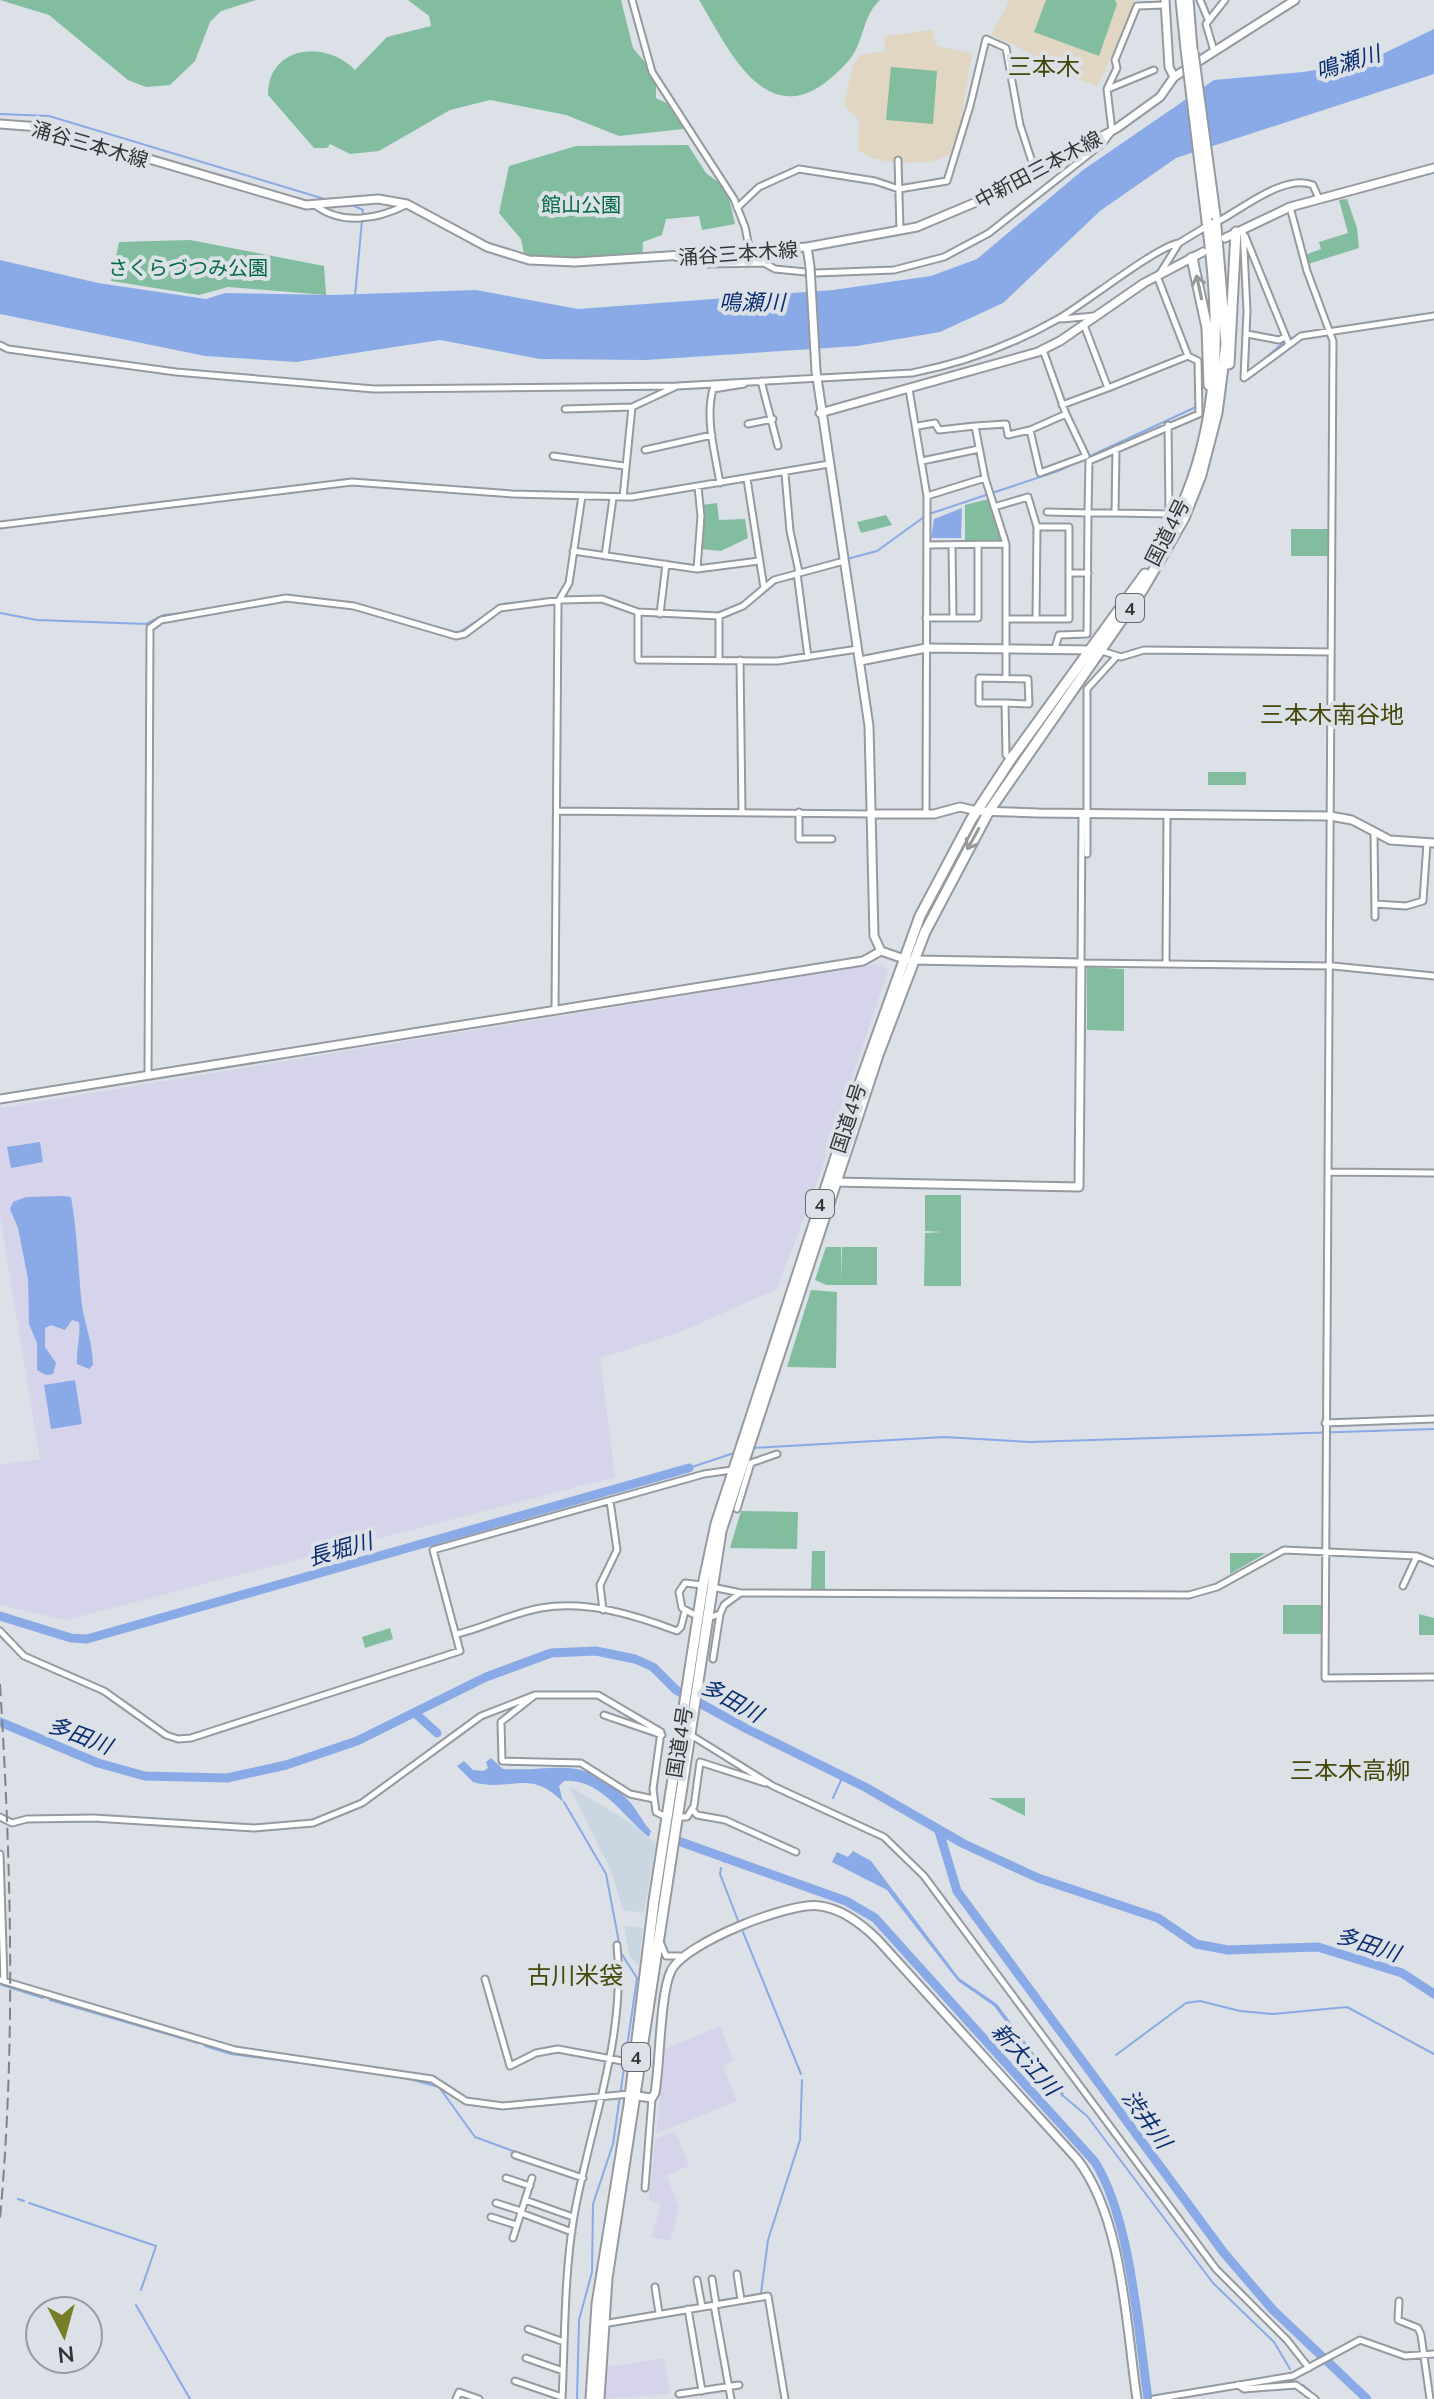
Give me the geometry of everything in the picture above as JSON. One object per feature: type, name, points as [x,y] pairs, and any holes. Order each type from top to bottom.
[{"type":"highway","name":"国道4号","points":[[599,2399],[602,2324],[629,2062],[672,1817],[711,1544],[739,1469],[902,960],[934,888],[977,811],[1011,759],[1143,589],[1184,518],[1209,446],[1223,378],[1226,344],[1181,0]]},
{"type":"highway","name":"国道4号","points":[[1188,0],[1189,49]]},
{"type":"highway","name":"国道4号","points":[[831,1182],[913,960],[949,883],[989,811],[1146,573],[1195,471],[1208,420],[1217,340],[1211,221]]},
{"type":"highway","points":[[1209,446],[1221,413],[1231,353],[1241,232]]},
{"type":"highway","points":[[1192,258],[1210,352],[1208,420]]},
{"type":"highway","name":"国道4号","points":[[591,2399],[597,2304],[627,2094],[661,1915],[672,1817]]},
{"type":"street","points":[[632,0],[652,72],[737,208],[750,252]]},
{"type":"street","points":[[1200,0],[1208,19]]},
{"type":"street","points":[[1214,51],[1206,30],[1208,19],[1225,0]]},
{"type":"street","name":"中新田三本木線","points":[[807,247],[900,230],[945,217],[1112,131],[1160,97],[1174,77],[1295,0]]},
{"type":"street","points":[[674,257],[708,264],[764,263],[775,269],[816,273],[894,270],[944,257],[989,233],[1103,143],[1112,131],[1107,89],[1137,6],[1165,2],[1169,67],[1174,77]]},
{"type":"street","points":[[737,208],[759,187],[799,169],[875,181],[899,189],[947,181],[986,39],[1006,48],[1020,125],[1035,171]]},
{"type":"street","points":[[1107,89],[1154,70]]},
{"type":"street","name":"涌谷三本木線","points":[[0,124],[40,127],[250,191],[315,205],[378,199],[407,204],[487,247],[529,260],[575,262],[807,247],[820,413],[871,744],[873,930],[881,951]]},
{"type":"street","points":[[898,160],[900,230]]},
{"type":"street","points":[[1225,238],[1290,207],[1434,168]]},
{"type":"street","points":[[0,345],[8,349],[176,372],[362,388],[677,386],[816,374],[912,373],[988,352],[1057,320],[1211,221],[1250,201],[1299,182],[1313,185],[1319,199]]},
{"type":"street","points":[[315,205],[328,215],[358,218],[383,217],[407,204]]},
{"type":"street","points":[[1290,207],[1307,271],[1329,330],[1331,652],[1325,1678],[1434,1677]]},
{"type":"street","points":[[1241,232],[1247,334],[1240,364],[1242,375],[1247,377],[1287,340]]},
{"type":"street","points":[[1241,232],[1287,340]]},
{"type":"street","points":[[1158,275],[1179,243]]},
{"type":"street","points":[[820,413],[1043,350],[1158,275],[1203,252]]},
{"type":"street","points":[[1158,275],[1188,356],[1206,361]]},
{"type":"street","points":[[1057,320],[1094,316]]},
{"type":"street","points":[[1247,334],[1287,340],[1329,330],[1434,316]]},
{"type":"street","points":[[1084,325],[1108,388]]},
{"type":"street","points":[[1043,350],[1062,405],[1087,458],[1087,634],[1059,635],[1055,648]]},
{"type":"street","points":[[1062,405],[1188,356]]},
{"type":"street","points":[[1030,430],[1040,473],[1116,449],[1199,414],[1198,361]]},
{"type":"street","points":[[761,381],[778,446]]},
{"type":"street","points":[[720,483],[712,435],[713,389],[747,382]]},
{"type":"street","points":[[565,409],[632,407],[677,386]]},
{"type":"street","points":[[909,389],[918,426],[927,496],[926,814]]},
{"type":"street","points":[[624,466],[632,407]]},
{"type":"street","points":[[918,426],[935,423],[939,430],[1006,424],[1008,435],[1030,430],[1066,414]]},
{"type":"street","points":[[748,424],[773,419]]},
{"type":"street","points":[[1047,512],[1173,516],[1168,425]]},
{"type":"street","points":[[975,426],[985,478],[1006,544],[1006,678]]},
{"type":"street","points":[[645,450],[712,435]]},
{"type":"street","points":[[922,461],[979,449]]},
{"type":"street","points":[[1115,513],[1116,449]]},
{"type":"street","points":[[553,456],[624,466],[628,469],[623,497]]},
{"type":"street","points":[[0,525],[352,482],[623,497],[785,474],[829,464]]},
{"type":"street","points":[[785,474],[808,657]]},
{"type":"street","points":[[927,496],[985,478]]},
{"type":"street","points":[[747,479],[764,589]]},
{"type":"street","points":[[697,569],[701,516],[698,487]]},
{"type":"street","points":[[555,1010],[558,602],[569,583],[582,496]]},
{"type":"street","points":[[605,556],[613,497]]},
{"type":"street","points":[[994,507],[1028,497],[1037,527],[1036,619]]},
{"type":"street","points":[[1006,619],[1069,619],[1069,527],[1037,527]]},
{"type":"street","points":[[927,545],[1006,544]]},
{"type":"street","points":[[952,545],[953,618]]},
{"type":"street","points":[[926,618],[978,618],[978,545]]},
{"type":"street","points":[[573,551],[697,569],[759,561]]},
{"type":"street","points":[[148,1075],[150,628],[164,618],[286,598],[354,606],[460,636],[500,608],[558,602],[602,599],[638,612],[719,616],[743,606],[774,580],[844,561]]},
{"type":"street","points":[[660,613],[666,564]]},
{"type":"street","points":[[1069,573],[1088,573]]},
{"type":"street","points":[[638,612],[638,660],[808,657],[858,649]]},
{"type":"street","points":[[719,616],[719,660]]},
{"type":"street","points":[[860,661],[926,648],[1055,648],[1095,650],[1117,656],[1144,650],[1331,652]]},
{"type":"street","points":[[831,1182],[1077,1188],[1087,689],[1117,656]]},
{"type":"street","points":[[740,660],[742,812]]},
{"type":"street","points":[[979,678],[1028,679],[1029,704],[1005,703],[979,703],[979,678]]},
{"type":"street","points":[[1005,703],[1006,755],[1011,759]]},
{"type":"street","points":[[557,811],[926,814],[954,807],[977,811],[1084,814],[1330,816],[1352,820],[1398,842],[1431,843],[1423,901]]},
{"type":"street","points":[[799,812],[799,839],[832,839]]},
{"type":"street","points":[[1084,814],[1087,854]]},
{"type":"street","points":[[1166,963],[1167,815]]},
{"type":"street","points":[[1374,833],[1375,917]]},
{"type":"street","points":[[1375,904],[1406,906],[1434,901]]},
{"type":"street","points":[[0,1099],[863,961],[881,951],[902,960],[1329,966],[1434,976]]},
{"type":"street","points":[[1328,1172],[1434,1173]]},
{"type":"street","points":[[1325,1426],[1434,1419]]},
{"type":"street","points":[[0,1631],[24,1656],[104,1691],[158,1731],[178,1739],[460,1651],[433,1550],[704,1474],[739,1469],[777,1454]]},
{"type":"street","points":[[737,1509],[739,1469]]},
{"type":"street","points":[[603,1610],[600,1585],[617,1550],[610,1501]]},
{"type":"street","points":[[693,1614],[685,1611],[678,1599],[681,1587],[692,1583],[741,1593],[1189,1595],[1217,1587],[1284,1550],[1417,1556],[1434,1563]]},
{"type":"street","points":[[1403,1586],[1417,1556]]},
{"type":"street","points":[[713,1659],[720,1614],[728,1600],[741,1593]]},
{"type":"street","points":[[457,1634],[539,1608],[558,1606],[638,1615],[677,1631],[685,1611]]},
{"type":"street","points":[[711,1617],[720,1614]]},
{"type":"street","points":[[0,1817],[12,1823],[27,1819],[94,1818],[254,1828],[313,1823],[362,1803],[481,1716],[535,1695],[598,1695],[663,1736]]},
{"type":"street","points":[[535,1695],[501,1722],[502,1761],[581,1763],[630,1794],[654,1799]]},
{"type":"street","points":[[604,1715],[663,1736]]},
{"type":"street","points":[[663,1736],[653,1782],[657,1815],[687,1817],[698,1789],[700,1762],[773,1786],[884,1837],[924,1876],[1216,2269],[1312,2366]]},
{"type":"street","points":[[694,1737],[773,1786]]},
{"type":"street","points":[[653,1782],[663,1784]]},
{"type":"street","points":[[690,1788],[698,1789]]},
{"type":"street","points":[[692,1809],[697,1815],[725,1820],[796,1852]]},
{"type":"street","points":[[0,1854],[2,1980],[235,2050],[432,2079],[457,2096],[478,2104],[516,2106],[627,2094],[652,2098]]},
{"type":"street","points":[[661,1915],[662,1950],[669,1957],[681,1956],[732,1932],[806,1905],[838,1910],[871,1932],[1077,2159],[1095,2185],[1108,2218],[1137,2399]]},
{"type":"street","points":[[515,2381],[562,2398],[572,2232],[604,2095],[615,2029],[617,1945]]},
{"type":"street","points":[[645,2188],[652,2098],[656,2091],[669,1977],[681,1956]]},
{"type":"street","points":[[485,1979],[510,2066],[536,2053],[558,2049],[629,2062]]},
{"type":"street","points":[[515,2155],[583,2178]]},
{"type":"street","points":[[506,2178],[530,2186]]},
{"type":"street","points":[[513,2238],[532,2178]]},
{"type":"street","points":[[525,2200],[574,2217]]},
{"type":"street","points":[[496,2203],[572,2232]]},
{"type":"street","points":[[491,2217],[516,2225]]},
{"type":"street","points":[[737,2274],[741,2300]]},
{"type":"street","points":[[712,2279],[731,2399]]},
{"type":"street","points":[[697,2280],[702,2307]]},
{"type":"street","points":[[655,2287],[659,2313]]},
{"type":"street","points":[[602,2324],[768,2296],[785,2399]]},
{"type":"street","points":[[1399,2301],[1398,2320],[1418,2328],[1430,2399]]},
{"type":"street","points":[[687,2309],[702,2391]]},
{"type":"street","points":[[528,2329],[564,2342]]},
{"type":"street","points":[[1156,2399],[1293,2376],[1339,2349],[1364,2340],[1405,2356],[1434,2354]]},
{"type":"street","points":[[526,2358],[563,2371]]},
{"type":"street","points":[[679,2394],[739,2385]]},
{"type":"street","points":[[1237,2385],[1244,2389],[1296,2385],[1315,2399]]},
{"type":"street","points":[[456,2399],[459,2392],[479,2399]]},
{"type":"shaded area","points":[[1010,0],[1136,0],[1098,86],[1051,70],[1051,66],[991,35]]},
{"type":"shaded area","points":[[932,30],[937,46],[972,53],[958,139],[949,155],[931,162],[895,163],[872,158],[858,150],[859,121],[844,105],[853,65],[861,55],[885,51],[884,36]]},
{"type":"shaded area","points":[[878,964],[888,970],[818,1180],[777,1289],[678,1333],[600,1358],[615,1477],[66,1620],[0,1605],[0,1465],[40,1459],[0,1217],[0,1108]]},
{"type":"shaded area","points":[[569,1786],[627,1820],[656,1844],[644,1913],[623,1910],[611,1871]]},
{"type":"shaded area","points":[[624,1926],[643,1928],[639,1966],[630,1957]]},
{"type":"shaded area","points":[[720,2026],[734,2061],[723,2066],[737,2101],[656,2134],[665,2049]]},
{"type":"shaded area","points":[[675,2131],[689,2166],[655,2180],[667,2176],[679,2208],[670,2241],[652,2237],[661,2204],[649,2200],[655,2139]]},
{"type":"shaded area","points":[[664,2358],[670,2394],[605,2399],[606,2367]]},
{"type":"green space","points":[[0,0],[256,0],[221,11],[210,22],[195,61],[170,85],[146,87],[128,80],[49,15]]},
{"type":"green space","points":[[408,0],[621,0],[633,48],[656,76],[656,98],[681,110],[683,129],[619,136],[566,115],[490,100],[450,110],[379,151],[350,154],[330,144],[327,148],[314,148],[268,95],[277,66],[300,52],[314,51],[343,60],[355,70],[387,37],[431,26],[429,16]]},
{"type":"green space","points":[[699,0],[880,0],[871,12],[853,55],[839,71],[822,85],[800,95],[781,95],[763,88],[747,74]]},
{"type":"green space","points":[[1046,0],[1115,0],[1117,4],[1099,56],[1034,32]]},
{"type":"green space","points":[[891,67],[937,71],[933,124],[886,120]]},
{"type":"green space","name":"館山公園","points":[[688,145],[706,173],[727,189],[735,224],[702,230],[699,216],[666,219],[662,235],[643,242],[642,259],[573,262],[524,254],[521,239],[499,213],[509,166],[576,146]]},
{"type":"green space","points":[[1347,199],[1357,228],[1359,248],[1308,264],[1305,255],[1321,249],[1319,242],[1348,233],[1339,200]]},
{"type":"green space","name":"さくらづつみ公園","points":[[190,240],[324,266],[326,295],[228,287],[199,295],[111,281],[119,242]]},
{"type":"green space","points":[[989,499],[1002,542],[965,542],[965,505]]},
{"type":"green space","points":[[717,503],[719,520],[745,519],[748,538],[721,551],[700,549],[702,505]]},
{"type":"green space","points":[[886,515],[892,525],[861,533],[857,522]]},
{"type":"green space","points":[[1291,529],[1328,529],[1328,556],[1291,556]]},
{"type":"green space","points":[[1208,772],[1246,772],[1246,785],[1208,785]]},
{"type":"green space","points":[[1087,967],[1124,969],[1124,1031],[1087,1030]]},
{"type":"green space","points":[[925,1195],[961,1195],[961,1286],[924,1286],[925,1233],[943,1232],[925,1231]]},
{"type":"green space","points":[[826,1247],[841,1247],[841,1284],[842,1247],[877,1247],[877,1285],[826,1285],[815,1280]]},
{"type":"green space","points":[[811,1290],[837,1292],[836,1368],[787,1367]]},
{"type":"green space","points":[[741,1511],[798,1512],[797,1549],[730,1548]]},
{"type":"green space","points":[[812,1551],[825,1551],[825,1589],[811,1589]]},
{"type":"green space","points":[[1230,1553],[1266,1553],[1230,1574]]},
{"type":"green space","points":[[1283,1605],[1322,1605],[1322,1634],[1283,1634]]},
{"type":"green space","points":[[1419,1614],[1434,1618],[1434,1635],[1419,1635]]},
{"type":"green space","points":[[390,1628],[393,1639],[365,1648],[362,1637]]},
{"type":"green space","points":[[989,1798],[1025,1798],[1025,1816]]},
{"type":"water","name":"鳴瀬川","points":[[1434,29],[1434,74],[1176,158],[1100,211],[1003,303],[940,332],[857,346],[646,360],[540,359],[440,340],[296,362],[205,356],[0,314],[0,260],[98,283],[206,299],[225,293],[333,295],[476,290],[578,309],[833,290],[931,276],[977,259],[1083,170],[1214,80],[1303,72],[1366,62]]},
{"type":"water","points":[[962,508],[961,538],[931,538],[934,519]]},
{"type":"water","points":[[40,1142],[43,1162],[11,1168],[7,1147]]},
{"type":"water","points":[[26,1197],[71,1197],[82,1306],[93,1365],[89,1369],[77,1364],[79,1322],[72,1320],[65,1330],[51,1325],[45,1328],[45,1347],[56,1363],[53,1374],[46,1375],[37,1370],[37,1343],[29,1324],[28,1279],[18,1228],[10,1209],[13,1202]]},
{"type":"water","points":[[75,1380],[82,1424],[51,1429],[44,1385]]},
{"type":"water","points":[[491,1758],[503,1769],[569,1768],[597,1776],[612,1785],[631,1804],[651,1831],[649,1837],[611,1800],[589,1785],[564,1781],[559,1786],[563,1802],[551,1792],[530,1783],[486,1785],[473,1782],[457,1766],[464,1761],[473,1770],[484,1771],[488,1768],[486,1762]]},
{"type":"water","points":[[853,1851],[871,1861],[959,1978],[997,2004],[1064,2094],[1062,2097],[994,2006],[958,1981],[887,1890],[832,1862],[837,1852],[848,1857]]},
{"type":"waterway","points":[[0,114],[49,116],[328,200]]},
{"type":"waterway","points":[[350,204],[363,210],[355,296]]},
{"type":"waterway","points":[[1290,338],[1433,314]]},
{"type":"waterway","points":[[1262,361],[1284,342]]},
{"type":"waterway","points":[[929,514],[1058,471],[1196,407]]},
{"type":"waterway","points":[[847,559],[877,551],[924,517]]},
{"type":"waterway","points":[[227,606],[287,596]]},
{"type":"waterway","points":[[569,597],[598,597]]},
{"type":"waterway","points":[[605,597],[617,602]]},
{"type":"waterway","points":[[329,601],[356,604],[458,633],[503,604],[557,598]]},
{"type":"waterway","points":[[714,613],[727,610]]},
{"type":"waterway","points":[[0,613],[37,620],[146,624],[164,615],[193,612]]},
{"type":"waterway","points":[[752,1448],[944,1437],[1030,1442],[1434,1429]]},
{"type":"waterway","points":[[689,1468],[734,1453]]},
{"type":"waterway","name":"長堀川","points":[[0,1616],[71,1638],[87,1639],[689,1468]]},
{"type":"waterway","name":"多田川","points":[[0,1722],[98,1763],[145,1776],[227,1778],[286,1765],[357,1741],[486,1677],[551,1653],[596,1651],[635,1659],[653,1667],[676,1690],[865,1787],[964,1844],[1038,1878],[1158,1918],[1196,1944],[1228,1950],[1318,1947],[1402,1973],[1434,1994]]},
{"type":"waterway","points":[[416,1714],[437,1733]]},
{"type":"waterway","points":[[833,1798],[843,1776]]},
{"type":"waterway","points":[[564,1802],[606,1874],[621,1953],[637,1978],[613,2144],[593,2204],[592,2272],[579,2320],[577,2399]]},
{"type":"waterway","name":"渋井川","points":[[939,1831],[957,1891],[1224,2253],[1273,2310],[1367,2399]]},
{"type":"waterway","name":"新大江川","points":[[681,1842],[846,1901],[875,1918],[1095,2162],[1107,2186],[1125,2244],[1148,2399]]},
{"type":"waterway","name":"新大江川","points":[[724,1862],[726,1856]]},
{"type":"waterway","points":[[721,1868],[720,1874],[739,1923]]},
{"type":"waterway","points":[[743,1932],[801,2074]]},
{"type":"waterway","points":[[2,1985],[43,1998]]},
{"type":"waterway","points":[[50,2000],[198,2043]]},
{"type":"waterway","points":[[1116,2055],[1186,2003],[1200,2001],[1240,2011],[1273,2014],[1347,2007],[1434,2054]]},
{"type":"waterway","points":[[205,2046],[231,2054],[364,2071]]},
{"type":"waterway","points":[[406,2078],[439,2087],[475,2137],[524,2155]]},
{"type":"waterway","points":[[761,2293],[768,2240],[800,2140],[802,2080]]},
{"type":"waterway","points":[[1062,2095],[1087,2116],[1213,2283],[1274,2342],[1290,2369]]},
{"type":"waterway","points":[[18,2199],[24,2201]]},
{"type":"waterway","points":[[29,2203],[156,2246],[141,2290]]},
{"type":"waterway","points":[[136,2305],[190,2399]]},
{"type":"waterway","points":[[1303,2385],[1319,2399]]},
{"type":"railway","points":[[0,1684],[10,1952],[8,2085],[0,2219]]},
{"type":"district","name":"三本木","points":[[1044,66]]},
{"type":"district","name":"三本木南谷地","points":[[1332,714]]},
{"type":"district","name":"三本木高柳","points":[[1350,1770]]},
{"type":"district","name":"古川米袋","points":[[575,1975]]}]
